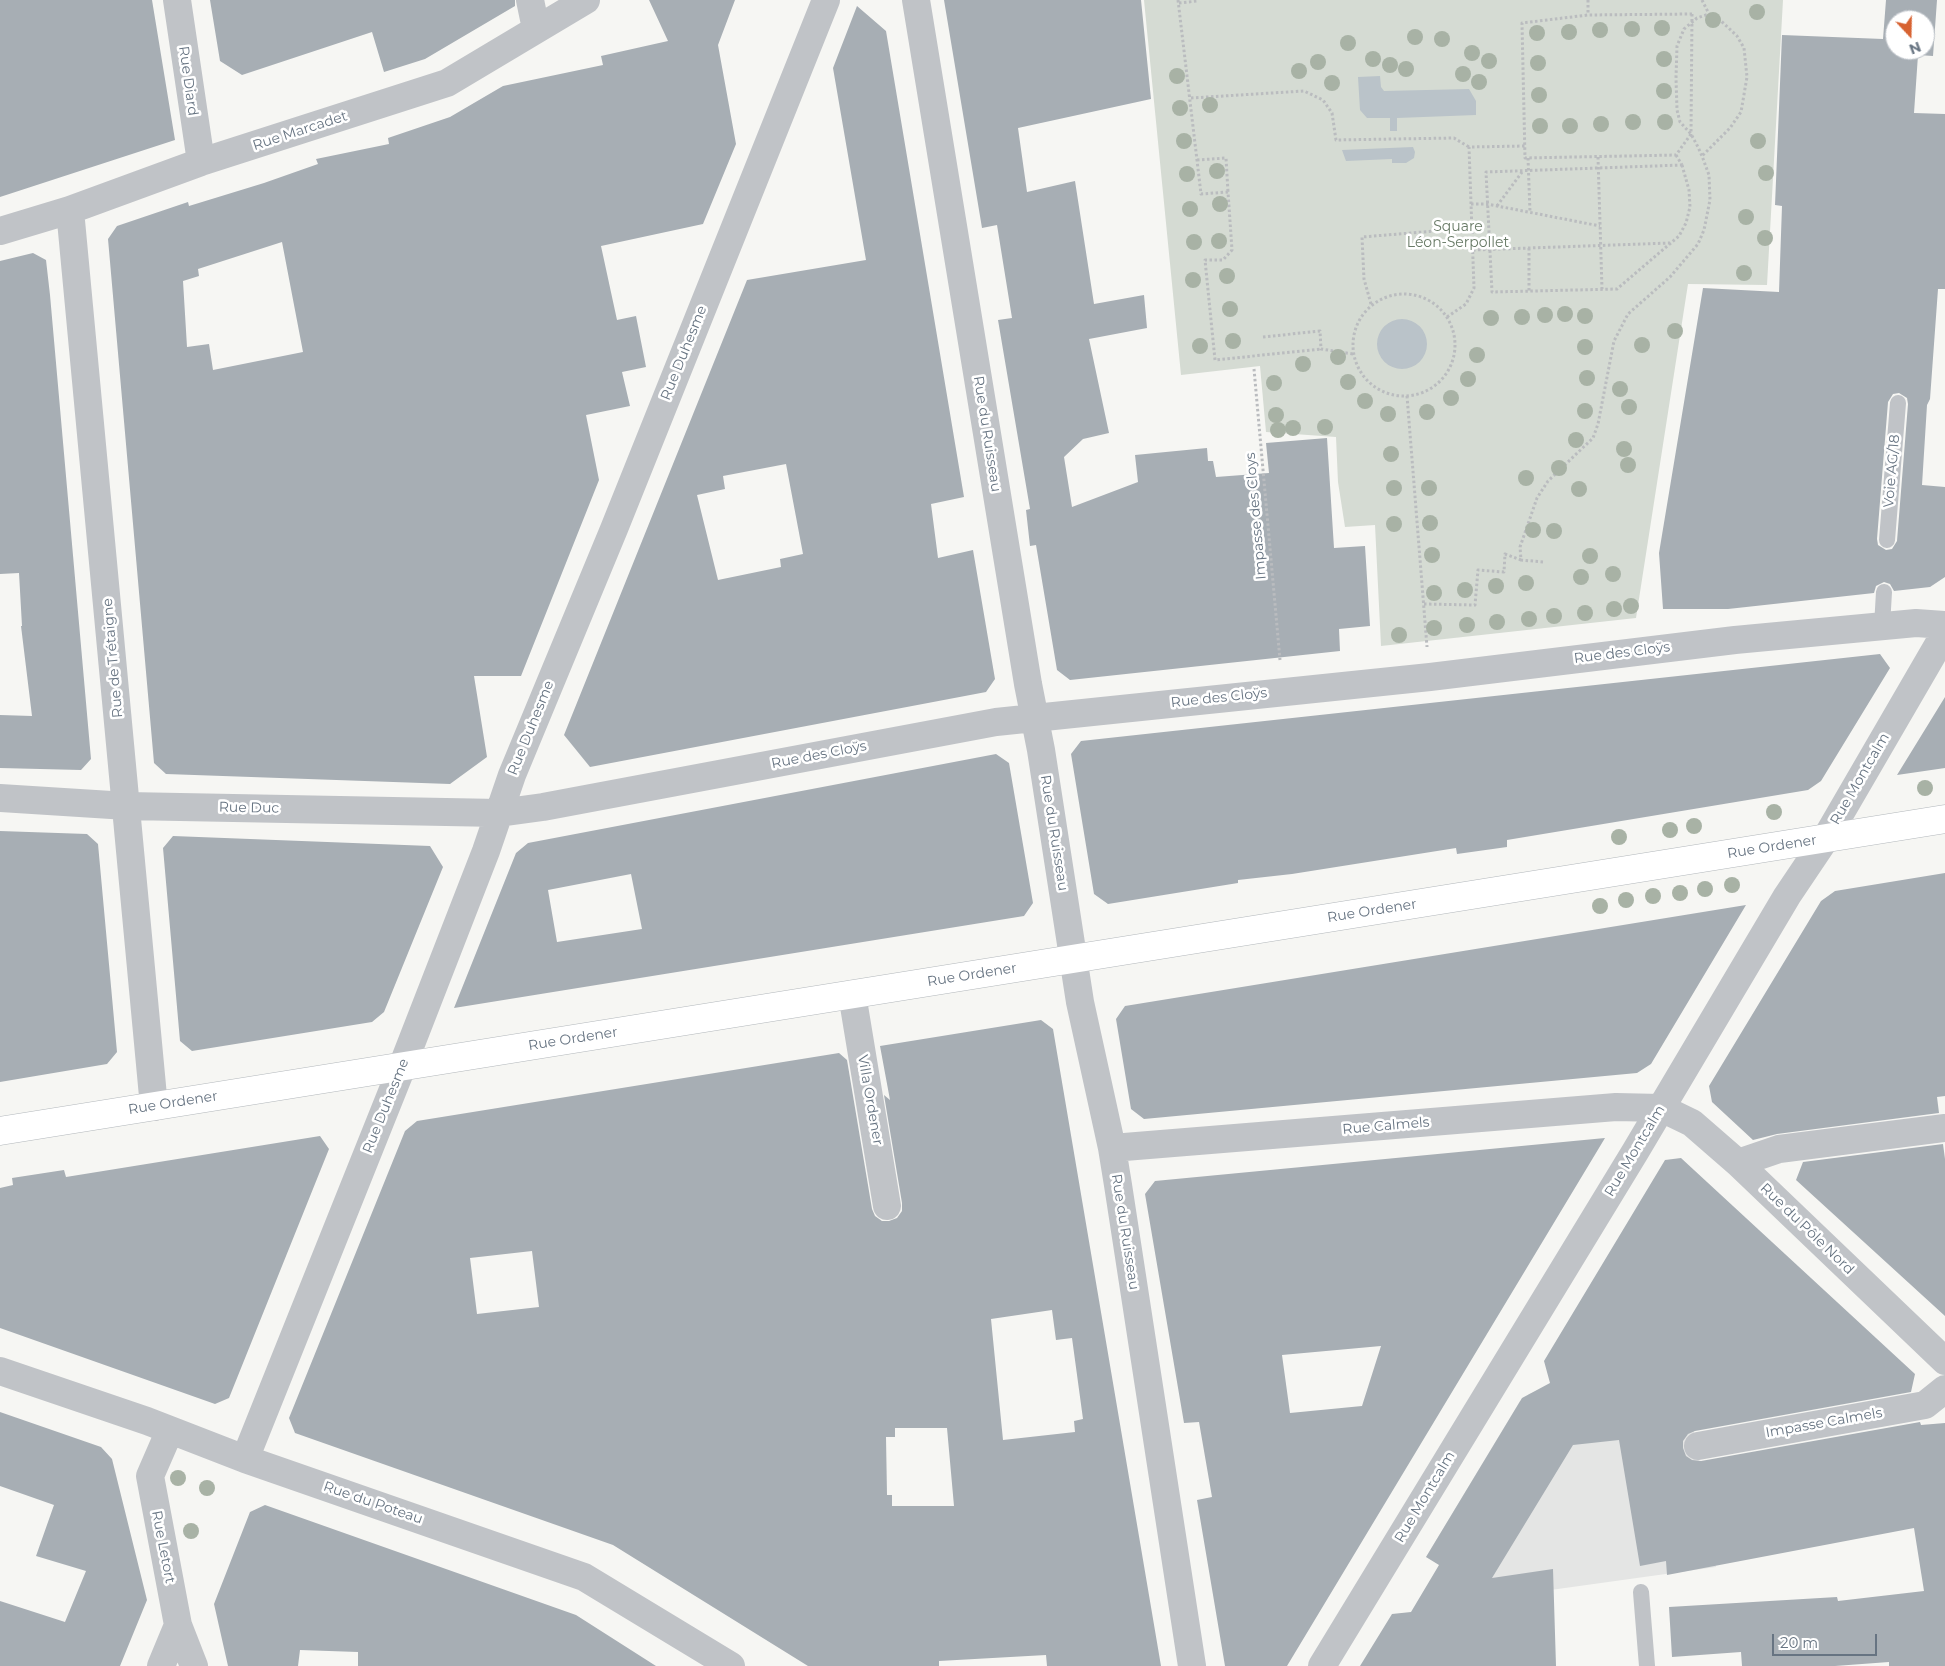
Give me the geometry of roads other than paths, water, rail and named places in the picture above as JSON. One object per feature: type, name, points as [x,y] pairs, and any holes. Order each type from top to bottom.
[{"type":"main road","name":"Rue Ordener","points":[[0,1131],[1945,819]]},
{"type":"street","name":"Rue Diard","points":[[176,0],[201,162]]},
{"type":"street","points":[[530,0],[536,29]]},
{"type":"street","name":"Rue Marcadet","points":[[0,231],[70,210],[201,162],[447,83],[586,0]]},
{"type":"street","name":"Rue Duhesme","points":[[245,1459],[402,1067],[486,851],[512,775],[614,529],[826,0]]},
{"type":"street","name":"Rue du Ruisseau","points":[[916,0],[1034,718],[1042,750],[1080,1002],[1112,1148],[1192,1666]]},
{"type":"street","name":"Rue de Trétaigne","points":[[70,210],[154,1106]]},
{"type":"street","name":"Rue des Cloÿs","points":[[499,813],[543,807],[996,722],[1430,677],[1735,640],[1916,623],[1945,625]]},
{"type":"street","name":"Rue Montcalm","points":[[1322,1666],[1661,1108],[1787,896],[1826,838],[1945,633]]},
{"type":"street","name":"Rue Duc","points":[[0,798],[127,806],[499,813]]},
{"type":"street","name":"Villa Ordener","points":[[852,994],[887,1206]]},
{"type":"street","name":"Rue Calmels","points":[[1112,1148],[1616,1107],[1661,1108]]},
{"type":"street","name":"Rue du Pôle Nord","points":[[1661,1108],[1692,1123],[1738,1163],[1945,1361]]},
{"type":"street","points":[[1738,1163],[1778,1149],[1945,1128]]},
{"type":"street","name":"Rue du Poteau","points":[[0,1371],[584,1577],[731,1666]]},
{"type":"street","name":"Impasse Calmels","points":[[1698,1446],[1925,1405],[1945,1390]]},
{"type":"street","name":"Rue Letort","points":[[170,1430],[150,1476],[178,1625],[194,1666]]},
{"type":"street","points":[[161,1666],[178,1625]]},
{"type":"lane","name":"Voie AG/18","points":[[1887,540],[1898,403]]},
{"type":"lane","points":[[1882,626],[1884,592]]},
{"type":"lane","points":[[1642,1592],[1647,1666]]},
{"type":"park label","name":"Square Léon-Serpollet","points":[[1458,236]]}]
